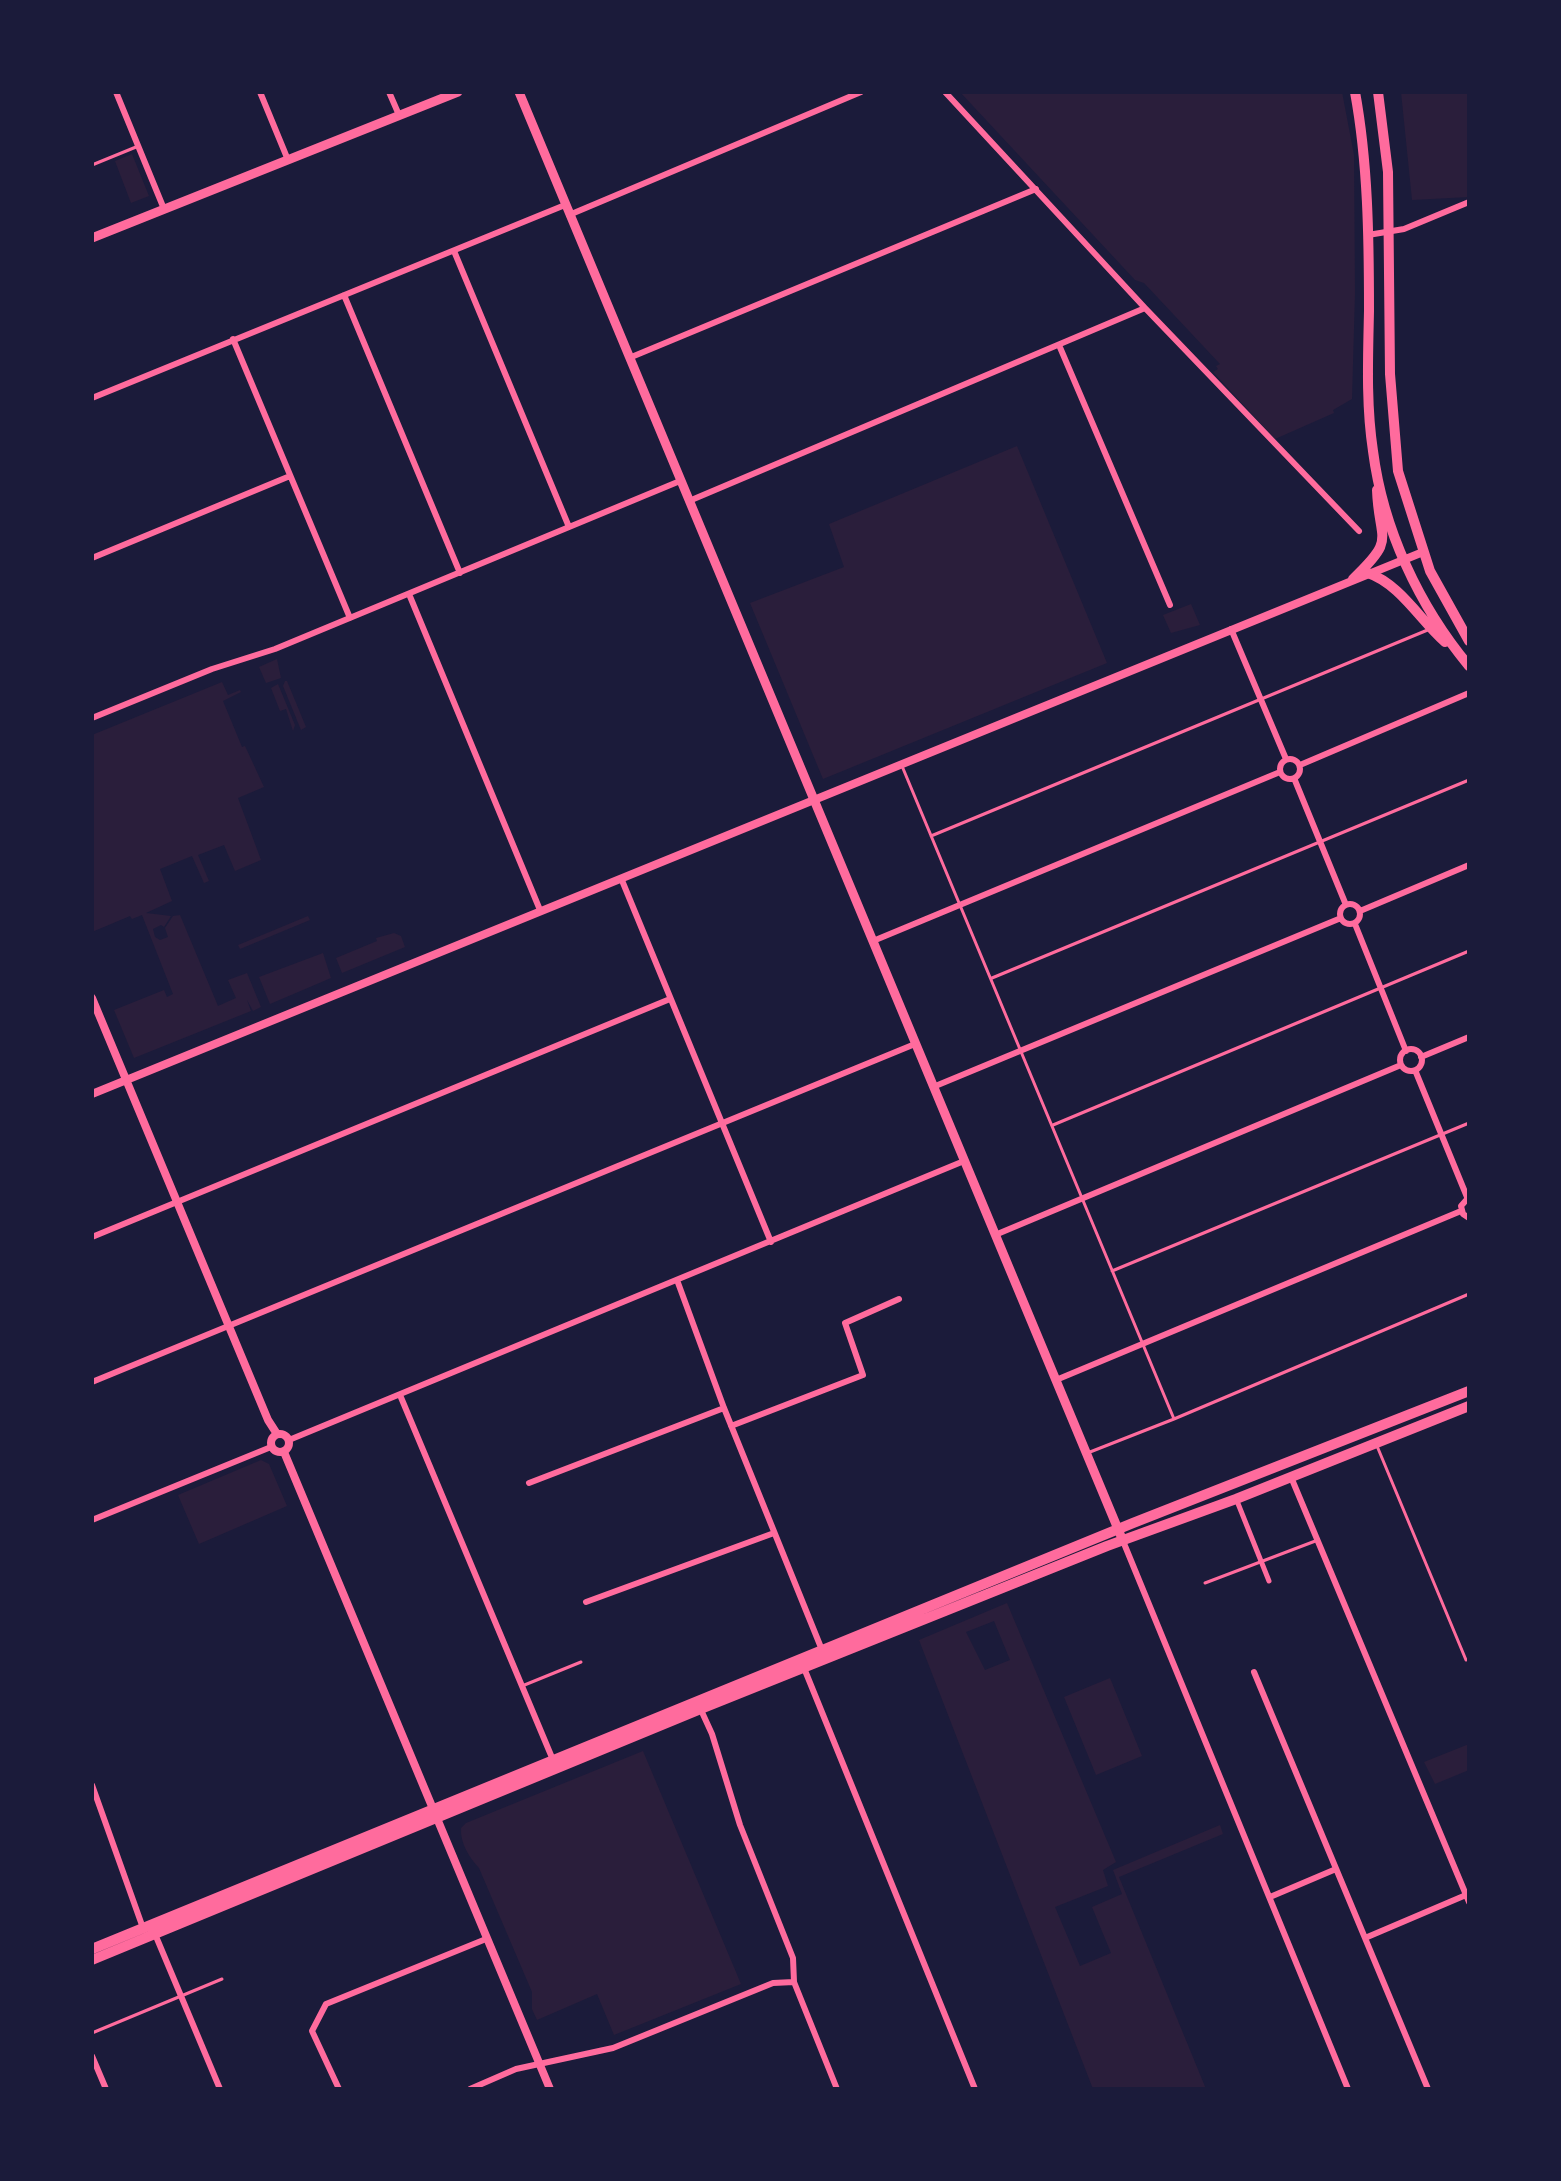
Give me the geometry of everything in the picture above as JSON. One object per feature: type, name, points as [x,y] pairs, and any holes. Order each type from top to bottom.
[{"type":"main road","points":[[92,238],[458,92]]},
{"type":"main road","points":[[519,92],[1123,1541]]},
{"type":"main road","points":[[1353,579],[1382,548],[1384,532],[1378,503],[1368,383],[1368,235],[1364,160],[1355,92]]},
{"type":"main road","points":[[1378,92],[1388,172],[1393,436],[1405,498],[1423,552],[1438,588],[1469,641]]},
{"type":"main road","points":[[1377,476],[1404,559],[1424,602],[1469,666]]},
{"type":"main road","points":[[1368,573],[1382,578],[1393,587],[1430,629],[1459,654]]},
{"type":"main road","points":[[92,1960],[436,1814],[553,1760],[1118,1529],[1469,1391]]},
{"type":"main road","points":[[92,1949],[1469,1406]]},
{"type":"street","points":[[116,92],[164,209]]},
{"type":"street","points":[[260,92],[288,160]]},
{"type":"street","points":[[389,92],[399,115]]},
{"type":"street","points":[[569,215],[861,92]]},
{"type":"street","points":[[945,92],[1145,308],[1359,531]]},
{"type":"street","points":[[629,358],[1036,189]]},
{"type":"street","points":[[1368,235],[1389,233],[1469,202]]},
{"type":"street","points":[[92,398],[565,205]]},
{"type":"street","points":[[454,251],[569,527]]},
{"type":"street","points":[[344,295],[460,573]]},
{"type":"street","points":[[689,501],[1145,308]]},
{"type":"street","points":[[233,339],[350,618]]},
{"type":"street","points":[[1059,345],[1170,605]]},
{"type":"street","points":[[92,558],[290,476]]},
{"type":"street","points":[[92,718],[212,669],[275,649],[680,481]]},
{"type":"street","points":[[92,1094],[1423,552]]},
{"type":"street","points":[[409,594],[540,910]]},
{"type":"street","points":[[1231,629],[1286,759]]},
{"type":"street","points":[[1300,765],[1469,693]]},
{"type":"street","points":[[1286,759],[1293,759],[1300,765],[1300,771],[1294,778],[1284,777],[1280,772],[1281,763],[1286,759]]},
{"type":"street","points":[[873,941],[1280,772]]},
{"type":"street","points":[[1294,778],[1346,905]]},
{"type":"street","points":[[1360,911],[1469,865]]},
{"type":"street","points":[[621,878],[771,1242]]},
{"type":"street","points":[[1346,905],[1356,905],[1360,911],[1355,924],[1348,924],[1341,918],[1340,912],[1346,905]]},
{"type":"street","points":[[933,1087],[1341,918]]},
{"type":"street","points":[[1355,924],[1406,1051]]},
{"type":"street","points":[[92,998],[277,1434]]},
{"type":"street","points":[[92,1237],[670,999]]},
{"type":"street","points":[[1421,1057],[1469,1037]]},
{"type":"street","points":[[92,1382],[915,1044]]},
{"type":"street","points":[[1413,1050],[1421,1057],[1420,1066],[1415,1070],[1405,1070],[1401,1065],[1400,1058],[1406,1051],[1413,1050]]},
{"type":"street","points":[[994,1235],[1401,1065]]},
{"type":"street","points":[[1415,1070],[1468,1197],[1461,1203],[1461,1211],[1469,1218]]},
{"type":"street","points":[[289,1440],[964,1161]]},
{"type":"street","points":[[1056,1380],[1461,1211]]},
{"type":"street","points":[[677,1280],[731,1426],[822,1650]]},
{"type":"street","points":[[731,1426],[863,1375],[845,1323],[899,1299]]},
{"type":"street","points":[[400,1395],[553,1760]]},
{"type":"street","points":[[529,1483],[724,1408]]},
{"type":"street","points":[[277,1434],[283,1434],[289,1440],[284,1452],[278,1453],[271,1447],[271,1441],[277,1434]]},
{"type":"street","points":[[92,1520],[271,1447]]},
{"type":"street","points":[[284,1452],[550,2089]]},
{"type":"street","points":[[1291,1477],[1468,1899],[1365,1938]]},
{"type":"street","points":[[1236,1499],[1269,1581]]},
{"type":"street","points":[[586,1602],[774,1533]]},
{"type":"street","points":[[1123,1541],[1348,2089]]},
{"type":"street","points":[[804,1668],[975,2089]]},
{"type":"street","points":[[1254,1672],[1428,2089]]},
{"type":"street","points":[[701,1709],[712,1734],[740,1825],[793,1958],[794,1982],[837,2089]]},
{"type":"street","points":[[92,1785],[143,1928]]},
{"type":"street","points":[[1270,1897],[1336,1869]]},
{"type":"street","points":[[155,1934],[220,2089]]},
{"type":"street","points":[[339,2089],[312,2031],[326,2004],[486,1939]]},
{"type":"street","points":[[470,2089],[516,2069],[613,2048],[773,1983],[794,1982]]},
{"type":"street","points":[[92,2056],[106,2089]]},
{"type":"lane","points":[[92,165],[138,146]]},
{"type":"lane","points":[[931,836],[1430,629]]},
{"type":"lane","points":[[901,763],[1174,1419]]},
{"type":"lane","points":[[992,978],[1469,780]]},
{"type":"lane","points":[[1053,1125],[1469,951]]},
{"type":"lane","points":[[1112,1271],[1469,1123]]},
{"type":"lane","points":[[1087,1453],[1469,1294]]},
{"type":"lane","points":[[1375,1443],[1466,1660]]},
{"type":"lane","points":[[1205,1583],[1318,1540]]},
{"type":"lane","points":[[522,1686],[581,1662]]},
{"type":"lane","points":[[92,2033],[222,1979]]},
{"type":"shaded area","points":[[960,92],[1342,92],[1354,155],[1352,399],[1333,410],[1334,413],[1275,439],[1213,372],[1220,364],[1144,283],[1135,280]]},
{"type":"shaded area","points":[[1401,92],[1469,92],[1469,197],[1412,200]]},
{"type":"shaded area","points":[[132,154],[149,196],[131,203],[115,161]]},
{"type":"shaded area","points":[[1017,446],[1107,663],[823,779],[750,603],[844,567],[829,524]]},
{"type":"shaded area","points":[[1191,604],[1200,625],[1171,633],[1163,615]]},
{"type":"shaded area","points":[[277,659],[281,678],[266,683],[259,667]]},
{"type":"shaded area","points":[[285,681],[306,727],[301,730],[283,686]]},
{"type":"shaded area","points":[[222,682],[228,695],[241,692],[223,701],[242,747],[245,746],[264,787],[238,798],[261,860],[235,871],[224,845],[198,855],[209,881],[204,883],[192,856],[160,869],[172,901],[146,913],[171,916],[164,927],[161,925],[153,929],[155,937],[160,940],[168,937],[165,928],[173,916],[180,915],[218,1006],[236,998],[228,980],[247,973],[261,1007],[253,1011],[247,1000],[251,1011],[134,1058],[114,1010],[164,990],[167,997],[173,994],[142,915],[132,919],[130,916],[92,932],[92,735]]},
{"type":"shaded area","points":[[278,684],[295,725],[293,731],[286,709],[280,711],[271,688]]},
{"type":"shaded area","points":[[308,916],[310,920],[240,949],[238,945]]},
{"type":"shaded area","points":[[394,933],[401,936],[405,947],[342,973],[336,958],[377,941],[376,938]]},
{"type":"shaded area","points":[[323,953],[331,978],[270,1004],[259,977]]},
{"type":"shaded area","points":[[261,1460],[269,1464],[287,1506],[199,1544],[178,1495]]},
{"type":"shaded area","points":[[1007,1603],[1116,1862],[1103,1870],[1108,1886],[1055,1907],[1080,1966],[1111,1953],[1092,1907],[1122,1894],[1113,1870],[1220,1825],[1223,1834],[1119,1877],[1206,2089],[1093,2089],[919,1640]],"holes":[[[994,1621],[1010,1660],[985,1670],[966,1632]]]},
{"type":"shaded area","points":[[1110,1678],[1142,1756],[1096,1775],[1064,1697]]},
{"type":"shaded area","points":[[1469,1744],[1469,1770],[1435,1784],[1424,1762]]},
{"type":"shaded area","points":[[643,1751],[741,1984],[614,2035],[597,1994],[537,2020],[532,2009],[532,1992],[479,1868],[464,1844],[461,1828],[466,1823]]}]
